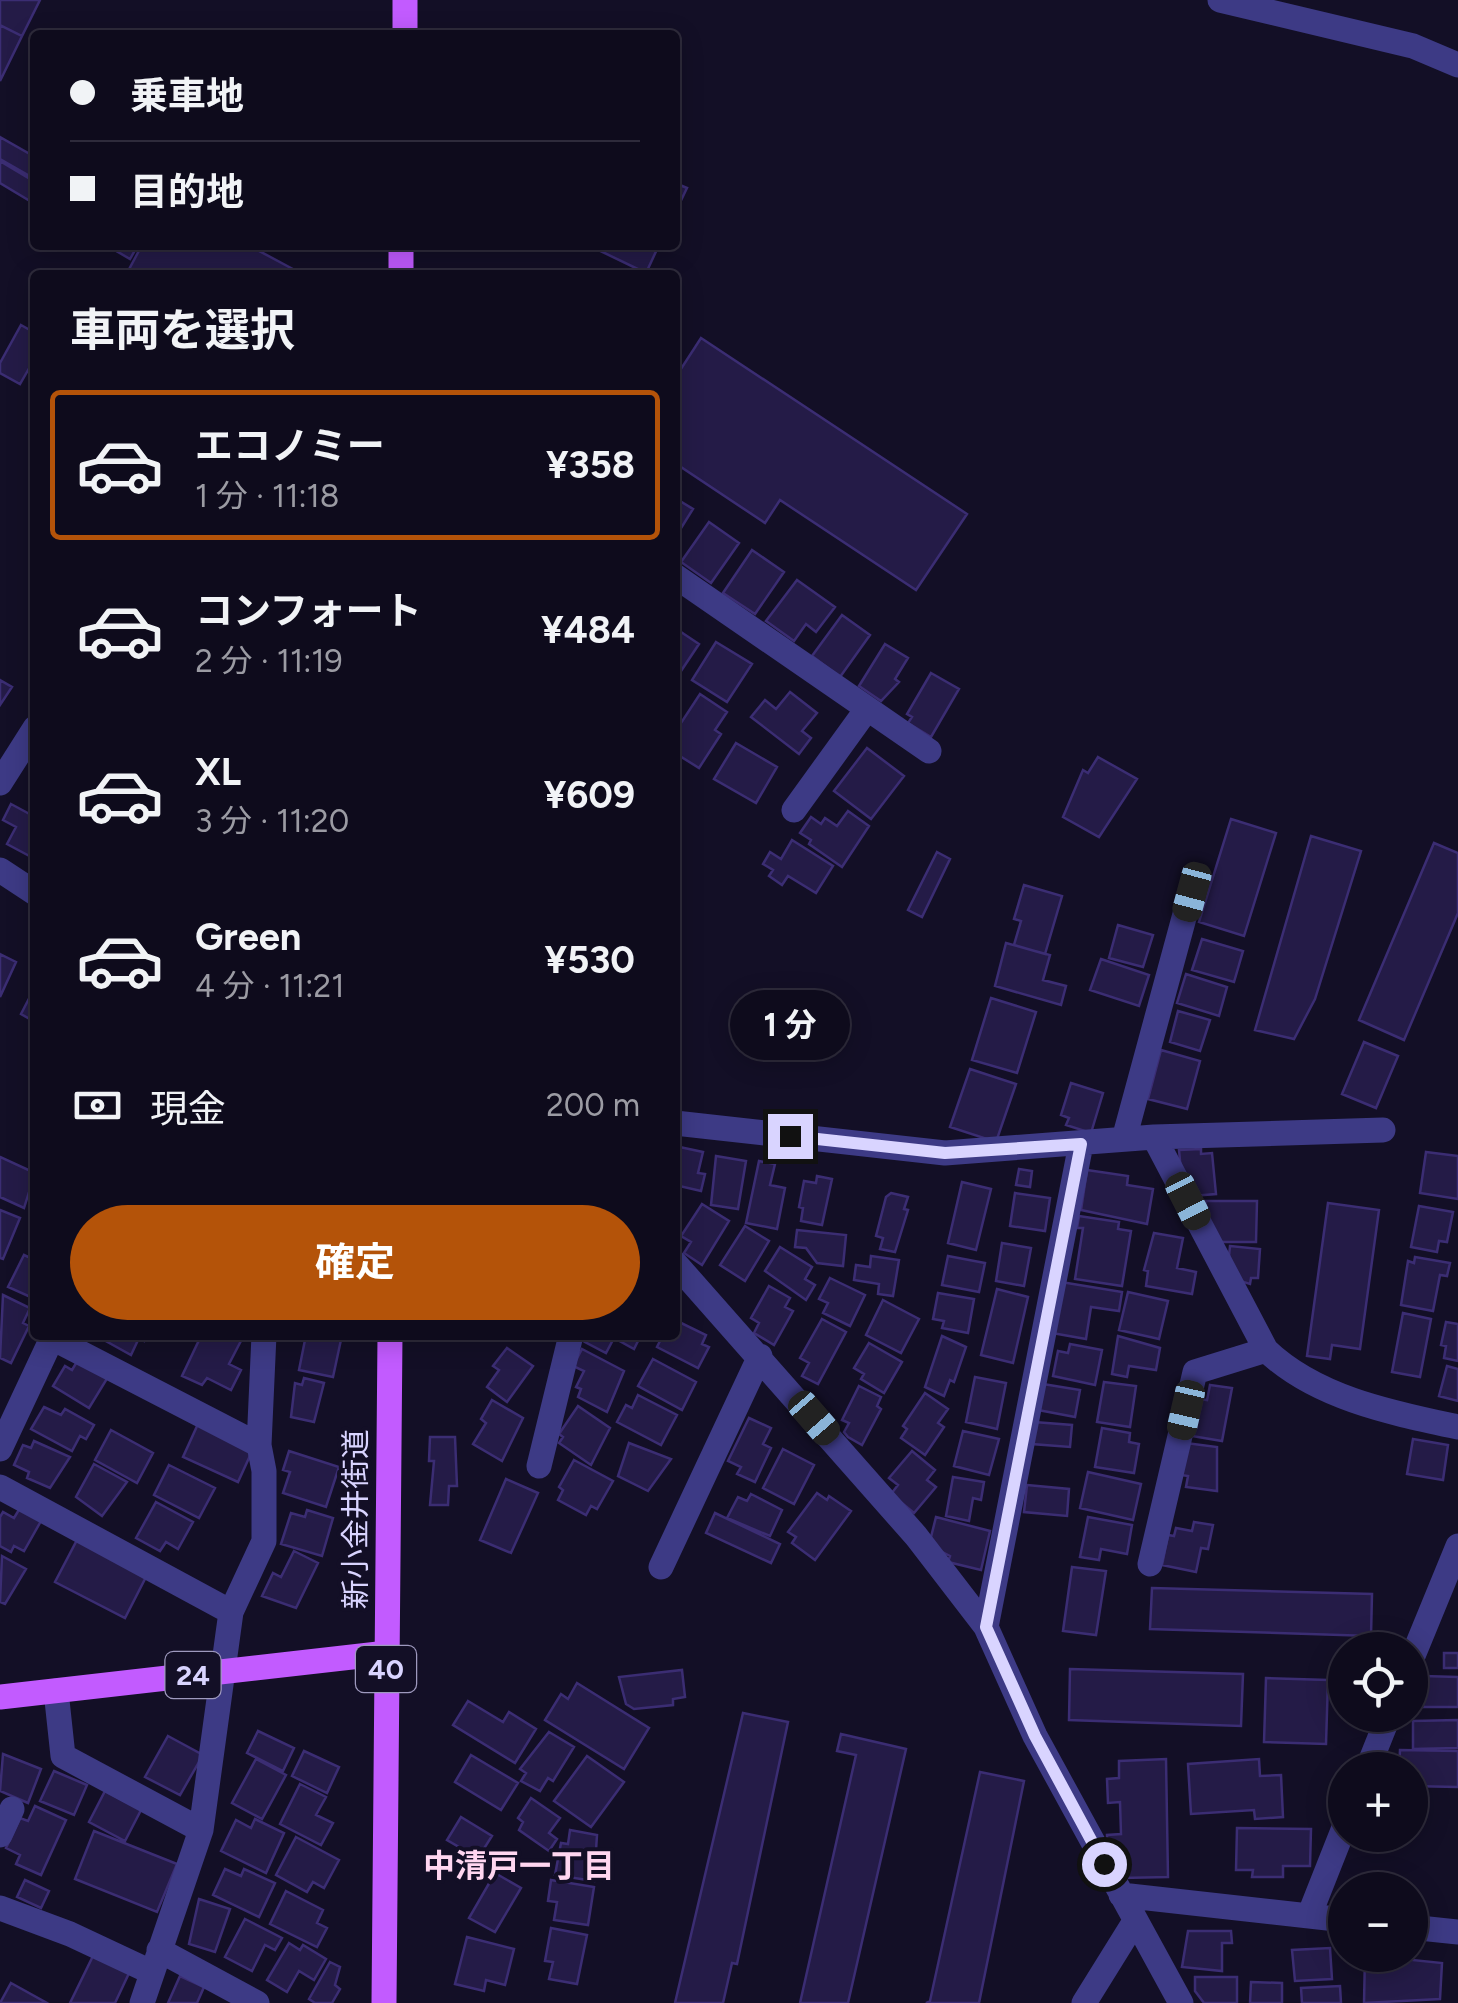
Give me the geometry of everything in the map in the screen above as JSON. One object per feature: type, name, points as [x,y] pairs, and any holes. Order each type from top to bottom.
[{"type":"main road","points":[[404,30],[405,0]]},
{"type":"main road","name":"新小金井街道","points":[[384,2003],[390,1340]]},
{"type":"main road","name":"24","points":[[0,1697],[387,1652]]},
{"type":"street","points":[[1220,0],[1413,46],[1458,64]]},
{"type":"street","points":[[680,579],[928,752]]},
{"type":"street","points":[[794,810],[867,709]]},
{"type":"street","points":[[0,783],[30,736]]},
{"type":"street","points":[[0,870],[30,890]]},
{"type":"street","points":[[1124,1139],[1192,892]]},
{"type":"street","points":[[680,1125],[945,1153],[1154,1137],[1382,1130]]},
{"type":"street","points":[[1154,1137],[1266,1350],[1289,1372],[1382,1411],[1458,1427]]},
{"type":"street","points":[[986,1627],[1081,1144]]},
{"type":"street","points":[[680,1268],[916,1536],[986,1627],[1035,1736],[1180,2003]]},
{"type":"street","points":[[0,1449],[50,1340]]},
{"type":"street","points":[[60,1340],[260,1444]]},
{"type":"street","points":[[142,2003],[201,1830],[231,1612],[264,1542],[260,1444],[264,1340]]},
{"type":"street","points":[[539,1466],[570,1340]]},
{"type":"street","points":[[1150,1564],[1196,1372],[1266,1350]]},
{"type":"street","points":[[661,1567],[760,1356]]},
{"type":"street","points":[[0,1488],[231,1612]]},
{"type":"street","points":[[1423,1632],[1458,1546]]},
{"type":"street","points":[[56,1691],[63,1756],[201,1830]]},
{"type":"street","points":[[0,1835],[12,1809]]},
{"type":"street","points":[[1309,1916],[1334,1852]]},
{"type":"street","points":[[1121,1896],[1328,1918]]},
{"type":"street","points":[[0,1908],[155,1961],[257,2003]]},
{"type":"street","points":[[1084,2003],[1135,1921]]},
{"type":"street","points":[[1428,1929],[1458,1932]]},
{"type":"building","points":[[0,0],[40,0],[22,36],[0,25]]},
{"type":"building","points":[[0,25],[22,36],[0,81]]},
{"type":"building","points":[[0,137],[30,154],[30,176],[0,159]]},
{"type":"building","points":[[0,161],[30,179],[30,201],[0,183]]},
{"type":"building","points":[[115,250],[135,250],[130,259]]},
{"type":"building","points":[[139,250],[257,250],[295,270],[129,270]]},
{"type":"building","points":[[598,250],[657,250],[647,270]]},
{"type":"building","points":[[21,325],[30,330],[30,367],[20,384],[0,373],[0,363]]},
{"type":"building","points":[[701,338],[967,514],[916,590],[780,500],[765,523],[680,466],[680,370]]},
{"type":"building","points":[[680,501],[693,509],[680,530]]},
{"type":"building","points":[[709,522],[739,543],[711,583],[681,562]]},
{"type":"building","points":[[752,550],[784,572],[755,614],[723,593]]},
{"type":"building","points":[[797,580],[835,607],[816,632],[806,624],[794,641],[766,621]]},
{"type":"building","points":[[842,615],[870,635],[840,677],[812,656]]},
{"type":"building","points":[[680,631],[699,644],[680,672]]},
{"type":"building","points":[[716,642],[752,664],[727,702],[692,680]]},
{"type":"building","points":[[885,644],[908,658],[895,679],[899,682],[881,701],[859,686]]},
{"type":"building","points":[[931,673],[959,689],[931,737],[908,723],[912,717],[907,714]]},
{"type":"building","points":[[0,680],[12,687],[0,705]]},
{"type":"building","points":[[790,692],[817,713],[802,731],[811,738],[799,754],[751,717],[765,700],[776,709]]},
{"type":"building","points":[[700,694],[727,712],[715,730],[721,734],[699,768],[680,756],[680,724]]},
{"type":"building","points":[[736,743],[777,767],[756,803],[714,779]]},
{"type":"building","points":[[867,748],[904,776],[871,819],[834,791]]},
{"type":"building","points":[[1098,757],[1137,779],[1099,837],[1063,817],[1083,770],[1088,773]]},
{"type":"building","points":[[11,804],[30,814],[30,856],[7,844],[16,827],[3,820]]},
{"type":"building","points":[[848,811],[869,826],[842,867],[800,833],[811,817],[821,824],[825,818],[837,826]]},
{"type":"building","points":[[1231,819],[1276,833],[1244,936],[1199,922]]},
{"type":"building","points":[[1311,836],[1361,851],[1315,999],[1294,1039],[1255,1030]]},
{"type":"building","points":[[792,840],[833,866],[816,893],[788,876],[782,885],[769,876],[773,870],[763,864],[770,852],[781,859]]},
{"type":"building","points":[[1434,843],[1458,853],[1458,913],[1404,1040],[1359,1020]]},
{"type":"building","points":[[937,852],[950,859],[922,917],[908,910]]},
{"type":"building","points":[[1024,885],[1062,896],[1045,954],[1014,945],[1021,921],[1014,919]]},
{"type":"building","points":[[1118,925],[1153,935],[1143,967],[1109,958]]},
{"type":"building","points":[[1202,939],[1243,951],[1234,982],[1192,970]]},
{"type":"building","points":[[1006,943],[1050,955],[1043,980],[1066,986],[1061,1005],[995,986]]},
{"type":"building","points":[[0,954],[16,962],[0,997]]},
{"type":"building","points":[[1101,959],[1149,975],[1139,1006],[1090,990]]},
{"type":"building","points":[[1186,974],[1227,987],[1219,1016],[1177,1003]]},
{"type":"building","points":[[30,997],[30,1019],[21,1014]]},
{"type":"building","points":[[991,998],[1036,1012],[1017,1073],[972,1060]]},
{"type":"building","points":[[1178,1011],[1210,1020],[1200,1051],[1170,1042]]},
{"type":"building","points":[[1364,1042],[1398,1056],[1376,1108],[1342,1094]]},
{"type":"building","points":[[1161,1050],[1200,1061],[1187,1109],[1148,1099]]},
{"type":"building","points":[[970,1069],[1016,1084],[996,1142],[950,1127]]},
{"type":"building","points":[[1071,1083],[1103,1093],[1091,1133],[1066,1125],[1069,1118],[1061,1115]]},
{"type":"building","points":[[680,1147],[703,1152],[698,1173],[705,1174],[701,1191],[680,1186]]},
{"type":"building","points":[[1201,1149],[1201,1154],[1212,1153],[1216,1194],[1192,1196],[1182,1182],[1179,1150]]},
{"type":"building","points":[[1426,1152],[1458,1156],[1458,1199],[1420,1193]]},
{"type":"building","points":[[716,1156],[746,1161],[738,1209],[711,1205]]},
{"type":"building","points":[[0,1157],[30,1171],[30,1189],[24,1208],[0,1197]]},
{"type":"building","points":[[759,1161],[775,1164],[770,1185],[785,1188],[777,1229],[746,1223]]},
{"type":"building","points":[[1019,1169],[1032,1171],[1030,1187],[1016,1185]]},
{"type":"building","points":[[1087,1170],[1128,1176],[1127,1185],[1153,1189],[1147,1224],[1081,1210]]},
{"type":"building","points":[[817,1176],[832,1179],[822,1225],[801,1221],[803,1208],[799,1207],[804,1181],[816,1183]]},
{"type":"building","points":[[962,1182],[991,1189],[976,1250],[948,1243]]},
{"type":"building","points":[[891,1193],[908,1197],[895,1252],[880,1249],[883,1238],[876,1236],[886,1197]]},
{"type":"building","points":[[1015,1193],[1050,1198],[1045,1231],[1010,1226]]},
{"type":"building","points":[[1206,1201],[1257,1201],[1256,1242],[1221,1242],[1205,1231]]},
{"type":"building","points":[[1328,1203],[1379,1210],[1360,1349],[1332,1345],[1330,1359],[1307,1356]]},
{"type":"building","points":[[702,1204],[729,1221],[702,1265],[684,1253],[691,1242],[681,1236]]},
{"type":"building","points":[[1419,1206],[1453,1212],[1447,1242],[1439,1241],[1437,1252],[1411,1247]]},
{"type":"building","points":[[0,1210],[20,1218],[3,1259],[0,1258]]},
{"type":"building","points":[[1079,1216],[1119,1222],[1118,1229],[1131,1231],[1122,1286],[1075,1279],[1083,1228],[1077,1228]]},
{"type":"building","points":[[745,1226],[769,1241],[745,1281],[720,1265]]},
{"type":"building","points":[[797,1230],[846,1235],[843,1266],[817,1263],[806,1248],[795,1247]]},
{"type":"building","points":[[1154,1233],[1183,1238],[1177,1268],[1196,1272],[1192,1294],[1146,1286],[1148,1271],[1144,1270]]},
{"type":"building","points":[[1002,1243],[1031,1248],[1024,1286],[996,1281]]},
{"type":"building","points":[[1230,1246],[1260,1249],[1258,1278],[1251,1278],[1250,1284],[1227,1277]]},
{"type":"building","points":[[780,1247],[812,1267],[805,1279],[815,1285],[806,1300],[765,1271]]},
{"type":"building","points":[[24,1255],[30,1258],[30,1297],[8,1287]]},
{"type":"building","points":[[871,1256],[899,1260],[893,1296],[878,1294],[879,1284],[854,1280],[856,1265],[870,1267]]},
{"type":"building","points":[[948,1256],[985,1263],[979,1292],[942,1285]]},
{"type":"building","points":[[1415,1257],[1450,1263],[1447,1276],[1440,1275],[1433,1311],[1401,1305],[1408,1261],[1414,1263]]},
{"type":"building","points":[[830,1278],[865,1295],[850,1326],[823,1313],[828,1303],[819,1299]]},
{"type":"building","points":[[1061,1282],[1122,1292],[1119,1311],[1091,1307],[1086,1339],[1052,1333]]},
{"type":"building","points":[[769,1286],[790,1298],[785,1307],[793,1311],[774,1345],[754,1333],[759,1323],[751,1318]]},
{"type":"building","points":[[997,1289],[1028,1297],[1013,1363],[981,1355]]},
{"type":"building","points":[[1128,1292],[1168,1301],[1159,1339],[1119,1330]]},
{"type":"building","points":[[938,1293],[974,1299],[968,1333],[942,1328],[944,1321],[933,1319]]},
{"type":"building","points":[[3,1295],[30,1308],[23,1323],[29,1326],[11,1363],[0,1358]]},
{"type":"building","points":[[883,1300],[919,1319],[901,1353],[866,1335]]},
{"type":"building","points":[[1403,1313],[1431,1319],[1420,1377],[1392,1372]]},
{"type":"building","points":[[822,1319],[846,1332],[818,1384],[802,1376],[809,1363],[800,1358]]},
{"type":"building","points":[[680,1322],[706,1335],[702,1344],[709,1347],[698,1368],[657,1347],[660,1340],[680,1340]]},
{"type":"building","points":[[1446,1322],[1458,1324],[1458,1361],[1444,1358],[1446,1346],[1441,1345]]},
{"type":"building","points":[[942,1336],[966,1347],[954,1382],[950,1380],[944,1396],[925,1387]]},
{"type":"building","points":[[1118,1336],[1160,1348],[1156,1370],[1129,1366],[1127,1377],[1112,1374]]},
{"type":"building","points":[[104,1340],[138,1340],[131,1355]]},
{"type":"building","points":[[199,1340],[241,1340],[229,1364],[241,1370],[231,1390],[207,1378],[202,1385],[182,1376]]},
{"type":"building","points":[[305,1340],[341,1340],[333,1377],[299,1370]]},
{"type":"building","points":[[586,1340],[613,1340],[606,1353]]},
{"type":"building","points":[[618,1340],[638,1340],[634,1349]]},
{"type":"building","points":[[869,1343],[902,1362],[884,1393],[861,1379],[864,1374],[854,1368]]},
{"type":"building","points":[[1070,1344],[1102,1350],[1095,1385],[1053,1376],[1058,1351],[1068,1353]]},
{"type":"building","points":[[507,1348],[533,1366],[507,1402],[487,1387],[499,1370],[493,1366]]},
{"type":"building","points":[[582,1349],[624,1371],[607,1412],[578,1397],[581,1389],[576,1387],[584,1371],[573,1366]]},
{"type":"building","points":[[653,1359],[696,1382],[682,1410],[638,1386]]},
{"type":"building","points":[[78,1360],[108,1377],[89,1408],[53,1386],[65,1366],[72,1370]]},
{"type":"building","points":[[1447,1366],[1458,1369],[1458,1401],[1439,1396]]},
{"type":"building","points":[[975,1377],[1006,1383],[997,1429],[966,1422]]},
{"type":"building","points":[[304,1378],[324,1383],[314,1422],[291,1417],[295,1383],[302,1385]]},
{"type":"building","points":[[1104,1382],[1136,1386],[1130,1427],[1097,1422]]},
{"type":"building","points":[[1043,1384],[1080,1390],[1075,1417],[1038,1410]]},
{"type":"building","points":[[1210,1385],[1232,1388],[1222,1441],[1186,1435],[1193,1398],[1207,1400]]},
{"type":"building","points":[[859,1386],[881,1397],[877,1406],[881,1409],[862,1445],[844,1432],[849,1423],[842,1420]]},
{"type":"building","points":[[925,1393],[948,1409],[938,1423],[944,1427],[925,1455],[901,1438],[907,1429],[903,1426]]},
{"type":"building","points":[[638,1395],[677,1415],[661,1445],[617,1422],[626,1405],[632,1408]]},
{"type":"building","points":[[492,1400],[523,1418],[502,1461],[473,1444],[486,1423],[481,1419]]},
{"type":"building","points":[[578,1406],[610,1428],[591,1465],[559,1443],[563,1437],[559,1434]]},
{"type":"building","points":[[44,1407],[61,1415],[65,1409],[94,1425],[86,1439],[80,1436],[72,1451],[31,1429]]},
{"type":"building","points":[[749,1418],[771,1428],[763,1444],[771,1448],[755,1482],[737,1474],[741,1467],[728,1461]]},
{"type":"building","points":[[1034,1422],[1072,1425],[1070,1447],[1032,1444]]},
{"type":"building","points":[[198,1424],[253,1449],[238,1482],[183,1457]]},
{"type":"building","points":[[1102,1428],[1130,1433],[1129,1442],[1139,1444],[1134,1473],[1095,1467]]},
{"type":"building","points":[[111,1430],[153,1453],[137,1483],[95,1460]]},
{"type":"building","points":[[963,1431],[999,1439],[989,1475],[954,1466]]},
{"type":"building","points":[[430,1437],[455,1437],[457,1486],[449,1486],[448,1505],[430,1505],[434,1461],[429,1461]]},
{"type":"building","points":[[1413,1439],[1448,1445],[1443,1480],[1407,1474]]},
{"type":"building","points":[[34,1441],[70,1457],[50,1488],[27,1478],[29,1472],[14,1465],[23,1445],[31,1448]]},
{"type":"building","points":[[629,1443],[671,1459],[648,1491],[618,1476]]},
{"type":"building","points":[[1186,1443],[1217,1447],[1217,1491],[1186,1487],[1188,1476],[1181,1475]]},
{"type":"building","points":[[783,1449],[814,1465],[794,1504],[763,1488]]},
{"type":"building","points":[[289,1451],[339,1467],[326,1507],[283,1493],[290,1472],[283,1470]]},
{"type":"building","points":[[912,1451],[935,1470],[927,1480],[936,1487],[914,1513],[891,1494],[898,1485],[889,1478]]},
{"type":"building","points":[[574,1460],[613,1481],[597,1509],[591,1506],[586,1515],[558,1500],[563,1490],[559,1487]]},
{"type":"building","points":[[94,1464],[127,1482],[102,1516],[76,1497]]},
{"type":"building","points":[[169,1465],[215,1488],[199,1518],[154,1495]]},
{"type":"building","points":[[1088,1472],[1141,1484],[1133,1520],[1080,1508]]},
{"type":"building","points":[[953,1477],[984,1482],[981,1500],[973,1498],[969,1521],[946,1516]]},
{"type":"building","points":[[506,1479],[538,1493],[511,1553],[480,1540]]},
{"type":"building","points":[[1027,1485],[1069,1489],[1067,1516],[1024,1512]]},
{"type":"building","points":[[817,1493],[851,1511],[815,1560],[792,1543],[796,1537],[788,1532]]},
{"type":"building","points":[[751,1494],[782,1510],[770,1536],[727,1518],[738,1497],[747,1501]]},
{"type":"building","points":[[156,1502],[193,1522],[178,1549],[166,1542],[160,1551],[136,1538]]},
{"type":"building","points":[[20,1508],[41,1521],[24,1551],[14,1546],[11,1552],[0,1546],[0,1517],[3,1512],[14,1518]]},
{"type":"building","points":[[307,1510],[333,1518],[322,1556],[281,1544],[291,1513],[305,1517]]},
{"type":"building","points":[[715,1513],[780,1544],[771,1563],[706,1533]]},
{"type":"building","points":[[936,1517],[990,1531],[981,1570],[948,1562],[950,1556],[929,1545]]},
{"type":"building","points":[[1088,1517],[1132,1525],[1127,1554],[1101,1549],[1099,1560],[1080,1557]]},
{"type":"building","points":[[1194,1522],[1213,1525],[1208,1549],[1201,1548],[1196,1572],[1162,1565],[1168,1535],[1174,1536],[1176,1528],[1192,1531]]},
{"type":"building","points":[[77,1540],[147,1575],[125,1618],[55,1582]]},
{"type":"building","points":[[294,1551],[318,1563],[296,1608],[262,1596],[273,1573],[281,1577]]},
{"type":"building","points":[[2,1556],[26,1569],[5,1604],[0,1602]]},
{"type":"building","points":[[1072,1567],[1106,1571],[1096,1635],[1063,1631]]},
{"type":"building","points":[[1152,1588],[1372,1594],[1371,1632],[1328,1635],[1150,1629]]},
{"type":"building","points":[[1444,1653],[1458,1653],[1458,1668],[1444,1668]]},
{"type":"building","points":[[1070,1669],[1243,1674],[1241,1726],[1069,1720]]},
{"type":"building","points":[[682,1670],[685,1697],[673,1699],[673,1705],[634,1709],[626,1704],[619,1677]]},
{"type":"building","points":[[1428,1676],[1458,1677],[1458,1707],[1428,1707]]},
{"type":"building","points":[[1266,1678],[1328,1680],[1326,1744],[1264,1742]]},
{"type":"building","points":[[577,1683],[649,1728],[624,1769],[545,1720],[561,1694],[568,1699]]},
{"type":"building","points":[[468,1701],[503,1722],[509,1712],[536,1729],[515,1763],[453,1725]]},
{"type":"building","points":[[743,1713],[788,1722],[737,1964],[732,1963],[723,2003],[675,2003]]},
{"type":"building","points":[[1458,1720],[1458,1748],[1413,1749],[1413,1732],[1428,1732],[1428,1721]]},
{"type":"building","points":[[258,1731],[294,1748],[283,1771],[247,1753]]},
{"type":"building","points":[[549,1732],[574,1747],[553,1781],[548,1778],[540,1791],[521,1781],[526,1773],[520,1769]]},
{"type":"building","points":[[841,1734],[906,1749],[848,2003],[800,2003],[856,1755],[837,1751]]},
{"type":"building","points":[[168,1736],[203,1755],[180,1795],[145,1777]]},
{"type":"building","points":[[304,1751],[339,1767],[327,1793],[292,1776]]},
{"type":"building","points":[[1458,1751],[1458,1787],[1428,1786],[1428,1752],[1400,1752]]},
{"type":"building","points":[[3,1754],[41,1769],[28,1803],[0,1791]]},
{"type":"building","points":[[471,1755],[518,1783],[501,1810],[455,1782]]},
{"type":"building","points":[[587,1756],[624,1782],[591,1827],[554,1801]]},
{"type":"building","points":[[256,1759],[286,1775],[262,1819],[232,1803]]},
{"type":"building","points":[[1166,1759],[1168,1877],[1121,1878],[1121,1859],[1108,1860],[1107,1835],[1121,1834],[1120,1802],[1108,1803],[1107,1779],[1119,1778],[1119,1761]]},
{"type":"building","points":[[1259,1759],[1260,1776],[1281,1775],[1283,1817],[1255,1819],[1254,1810],[1191,1814],[1188,1764]]},
{"type":"building","points":[[54,1771],[87,1785],[74,1815],[40,1801]]},
{"type":"building","points":[[980,1772],[1024,1781],[979,2003],[926,2003],[930,2001]]},
{"type":"building","points":[[300,1784],[326,1797],[316,1815],[333,1823],[321,1845],[280,1824]]},
{"type":"building","points":[[105,1791],[141,1810],[125,1841],[89,1822]]},
{"type":"building","points":[[531,1798],[560,1818],[549,1833],[557,1839],[549,1851],[519,1830],[523,1822],[518,1818]]},
{"type":"building","points":[[35,1806],[66,1820],[41,1875],[16,1864],[20,1855],[6,1848],[20,1818],[28,1821]]},
{"type":"building","points":[[461,1817],[492,1836],[478,1858],[447,1840]]},
{"type":"building","points":[[255,1819],[284,1833],[266,1873],[221,1851],[236,1820],[251,1828]]},
{"type":"building","points":[[1237,1828],[1311,1829],[1310,1866],[1283,1866],[1283,1877],[1252,1877],[1253,1870],[1236,1870]]},
{"type":"building","points":[[570,1830],[597,1835],[594,1881],[555,1875],[561,1843],[568,1844]]},
{"type":"building","points":[[94,1831],[177,1864],[157,1912],[75,1879]]},
{"type":"building","points":[[296,1837],[339,1860],[324,1888],[313,1882],[307,1892],[276,1875]]},
{"type":"building","points":[[225,1869],[241,1876],[244,1869],[275,1883],[259,1917],[213,1895]]},
{"type":"building","points":[[495,1873],[521,1888],[495,1932],[469,1918]]},
{"type":"building","points":[[25,1880],[49,1891],[41,1908],[17,1897]]},
{"type":"building","points":[[551,1880],[594,1887],[588,1925],[554,1920],[557,1902],[548,1901]]},
{"type":"building","points":[[286,1891],[323,1910],[317,1923],[327,1928],[317,1947],[270,1924]]},
{"type":"building","points":[[199,1899],[230,1909],[215,1952],[189,1944]]},
{"type":"building","points":[[245,1919],[282,1938],[275,1950],[265,1945],[252,1971],[225,1957]]},
{"type":"building","points":[[551,1928],[587,1935],[577,1984],[549,1979],[553,1962],[545,1961]]},
{"type":"building","points":[[1188,1931],[1231,1931],[1232,1943],[1222,1943],[1222,1971],[1182,1967]]},
{"type":"building","points":[[467,1937],[514,1949],[505,1985],[486,1980],[484,1991],[455,1984]]},
{"type":"building","points":[[289,1943],[300,1950],[303,1945],[326,1959],[314,1980],[299,1971],[287,1992],[267,1980]]},
{"type":"building","points":[[1328,1948],[1328,1972],[1332,1972],[1332,1979],[1295,1981],[1292,1950]]},
{"type":"building","points":[[94,1954],[130,1971],[115,2003],[70,2003]]},
{"type":"building","points":[[330,1962],[340,1967],[335,1985],[340,1989],[332,2003],[315,2003],[309,1999]]},
{"type":"building","points":[[1428,1962],[1442,1963],[1440,1999],[1364,2003],[1365,1972],[1428,1972]]},
{"type":"building","points":[[180,1976],[204,1987],[197,2003],[168,2003]]},
{"type":"building","points":[[1195,1977],[1237,1977],[1237,2003],[1204,2003],[1195,1991]]},
{"type":"building","points":[[1251,1982],[1282,1983],[1282,2003],[1250,2003]]},
{"type":"building","points":[[11,1983],[47,2003],[0,2003]]},
{"type":"building","points":[[1340,1986],[1341,2003],[1302,2003],[1301,1988]]},
{"type":"district","name":"中清戸一丁目","points":[[519,1866]]},
{"type":"route","points":[[790,1136],[945,1153],[1081,1144],[986,1627],[1035,1736],[1104,1864]]}]
